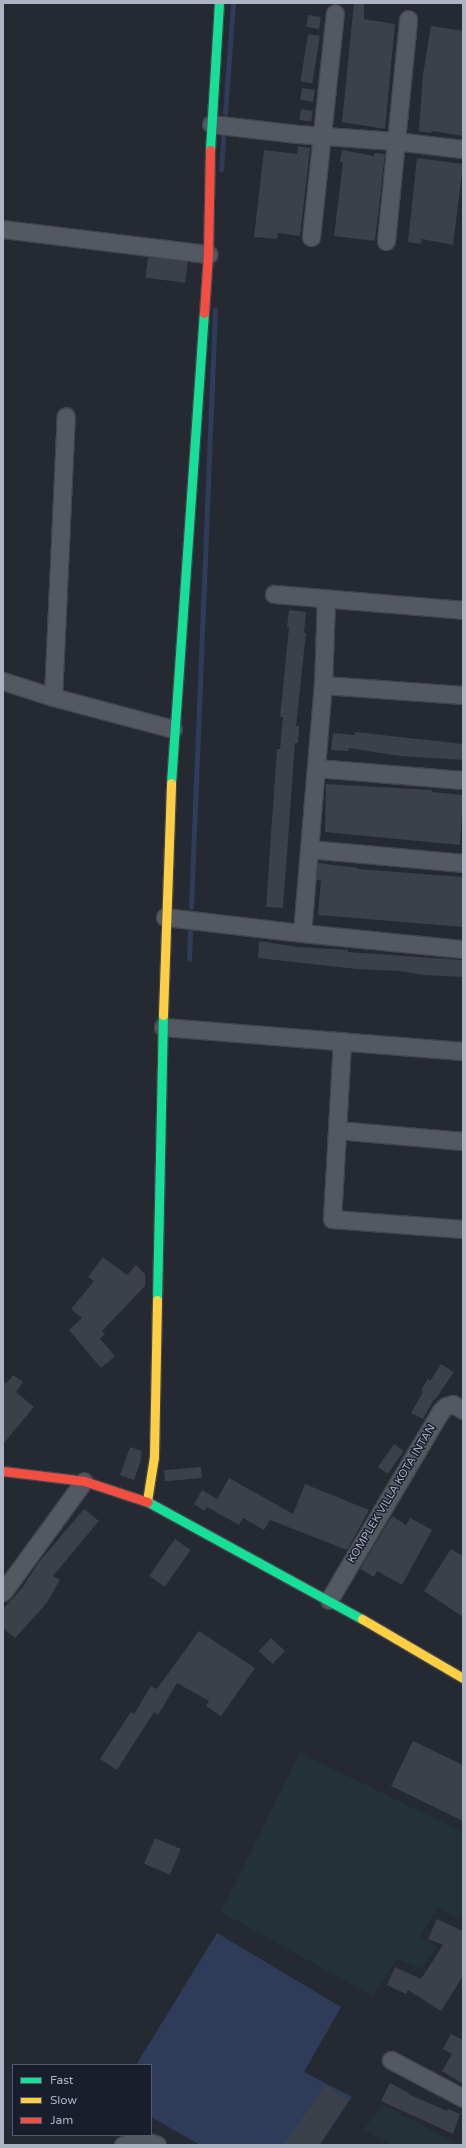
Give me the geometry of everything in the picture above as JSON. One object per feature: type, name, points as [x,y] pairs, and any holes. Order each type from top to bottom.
[{"type":"street","points":[[147,1501],[154,1457],[165,916],[174,730],[208,254],[212,124],[219,3]]},
{"type":"street","points":[[311,237],[335,13]]},
{"type":"street","points":[[386,241],[408,20]]},
{"type":"street","points":[[212,124],[322,136],[395,141],[463,149]]},
{"type":"street","points":[[3,229],[208,254]]},
{"type":"street","points":[[53,697],[66,416]]},
{"type":"street","points":[[274,594],[463,610]]},
{"type":"street","points":[[302,933],[323,685],[326,599]]},
{"type":"street","points":[[3,681],[53,697],[174,730]]},
{"type":"street","points":[[323,685],[463,695]]},
{"type":"street","points":[[316,768],[463,780]]},
{"type":"street","points":[[309,849],[463,863]]},
{"type":"street","points":[[165,916],[302,933],[463,949]]},
{"type":"street","points":[[163,1027],[463,1051]]},
{"type":"street","points":[[342,1041],[332,1219],[463,1229]]},
{"type":"street","points":[[337,1130],[463,1141]]},
{"type":"street","name":"KOMPLEK VILLA KOTA INTAN","points":[[329,1600],[440,1412],[446,1406],[453,1404],[463,1410]]},
{"type":"street","points":[[3,1471],[84,1481],[147,1501],[329,1600],[463,1678]]},
{"type":"street","points":[[3,1592],[84,1481]]},
{"type":"street","points":[[391,2060],[463,2098]]},
{"type":"street","points":[[123,2145],[140,2139],[157,2145]]},
{"type":"shaded area","points":[[300,1753],[463,1832],[463,1912],[460,1919],[437,1908],[420,1937],[437,1947],[421,1969],[397,1959],[372,1996],[221,1912]]},
{"type":"shaded area","points":[[383,2105],[460,2145],[393,2145],[363,2130]]},
{"type":"water","points":[[217,1933],[341,2007],[304,2072],[352,2097],[320,2145],[200,2145],[152,2118],[152,2064],[137,2064]]},
{"type":"building","points":[[354,3],[364,3],[364,19],[395,24],[385,129],[342,122]]},
{"type":"building","points":[[308,15],[321,17],[319,29],[306,27]]},
{"type":"building","points":[[431,26],[463,31],[463,136],[432,131],[431,133],[419,131],[423,74]]},
{"type":"building","points":[[308,34],[320,36],[312,83],[300,81]]},
{"type":"building","points":[[302,88],[315,90],[313,102],[300,100]]},
{"type":"building","points":[[301,109],[313,111],[311,122],[299,120]]},
{"type":"building","points":[[298,146],[310,148],[300,236],[278,233],[277,239],[254,237],[264,150],[297,154]]},
{"type":"building","points":[[342,150],[374,156],[375,153],[385,154],[375,241],[334,236],[343,162],[340,162]]},
{"type":"building","points":[[417,158],[463,164],[453,245],[422,239],[421,244],[408,242]]},
{"type":"building","points":[[148,257],[188,262],[185,283],[145,278]]},
{"type":"building","points":[[289,610],[306,612],[304,633],[306,633],[296,726],[299,726],[298,743],[295,743],[283,908],[266,907],[277,749],[280,749],[283,717],[280,717],[289,627],[287,627]]},
{"type":"building","points":[[355,732],[463,744],[463,760],[400,756],[349,748],[348,751],[331,750],[333,733],[355,735]]},
{"type":"building","points":[[326,784],[432,790],[432,792],[463,795],[460,845],[325,832]]},
{"type":"building","points":[[318,863],[358,869],[463,877],[463,927],[318,915],[321,880],[317,880]]},
{"type":"building","points":[[259,941],[298,947],[348,950],[348,952],[463,960],[463,977],[424,975],[399,971],[356,969],[258,958]]},
{"type":"building","points":[[103,1257],[127,1275],[136,1265],[145,1274],[145,1286],[102,1331],[105,1334],[100,1339],[115,1356],[101,1368],[69,1330],[82,1318],[71,1309],[94,1281],[88,1277]]},
{"type":"building","points":[[441,1364],[454,1372],[435,1400],[434,1399],[423,1419],[411,1413],[423,1392],[421,1390],[428,1379],[430,1381]]},
{"type":"building","points":[[13,1375],[23,1382],[16,1392],[34,1407],[3,1444],[3,1381],[6,1384]]},
{"type":"building","points":[[394,1444],[404,1451],[388,1474],[378,1467]]},
{"type":"building","points":[[130,1447],[142,1451],[140,1463],[134,1480],[120,1475]]},
{"type":"building","points":[[201,1467],[202,1478],[165,1481],[164,1470]]},
{"type":"building","points":[[229,1478],[293,1514],[305,1484],[369,1510],[347,1550],[270,1520],[264,1530],[243,1518],[239,1525],[207,1507],[204,1511],[194,1504],[202,1490],[217,1499]]},
{"type":"building","points":[[84,1509],[99,1521],[53,1576],[60,1580],[46,1604],[15,1638],[3,1628],[3,1609],[22,1588],[39,1562]]},
{"type":"building","points":[[392,1516],[406,1525],[410,1518],[432,1530],[402,1585],[377,1571],[374,1577],[360,1569]]},
{"type":"building","points":[[175,1539],[191,1550],[165,1587],[149,1576]]},
{"type":"building","points":[[451,1549],[463,1556],[463,1617],[424,1591]]},
{"type":"building","points":[[199,1631],[255,1668],[221,1716],[206,1706],[209,1701],[177,1683],[158,1715],[154,1712],[117,1770],[100,1759],[131,1712],[134,1714],[151,1686],[157,1689]]},
{"type":"building","points":[[271,1638],[285,1651],[273,1664],[259,1651]]},
{"type":"building","points":[[413,1741],[463,1765],[463,1821],[391,1786]]},
{"type":"building","points":[[155,1838],[181,1849],[170,1875],[144,1864]]},
{"type":"building","points":[[437,1919],[463,1931],[463,1976],[441,2011],[408,1990],[406,1994],[387,1985],[395,1967],[421,1979],[443,1945],[428,1939]]},
{"type":"building","points":[[451,2034],[461,2039],[463,2037],[463,2084],[442,2071],[452,2054],[443,2049]]},
{"type":"building","points":[[390,2083],[409,2093],[408,2094],[447,2111],[448,2109],[460,2114],[453,2134],[381,2101]]},
{"type":"building","points":[[325,2085],[348,2101],[319,2145],[284,2145]]},
{"type":"waterway","points":[[225,113],[233,3]]},
{"type":"waterway","points":[[221,170],[223,138]]},
{"type":"waterway","points":[[191,907],[215,310]]},
{"type":"waterway","points":[[189,959],[190,932]]},
{"type":"traffic: fast","points":[[210,150],[219,3]]},
{"type":"traffic: fast","points":[[171,783],[204,313]]},
{"type":"traffic: fast","points":[[157,1300],[163,1015]]},
{"type":"traffic: fast","points":[[148,1502],[362,1619]]},
{"type":"traffic: slow","points":[[163,1015],[171,783]]},
{"type":"traffic: slow","points":[[147,1501],[154,1457],[157,1300]]},
{"type":"traffic: slow","points":[[362,1619],[463,1678]]},
{"type":"traffic: jam","points":[[204,313],[208,254],[210,150]]},
{"type":"traffic: jam","points":[[3,1471],[84,1481],[148,1502]]}]
